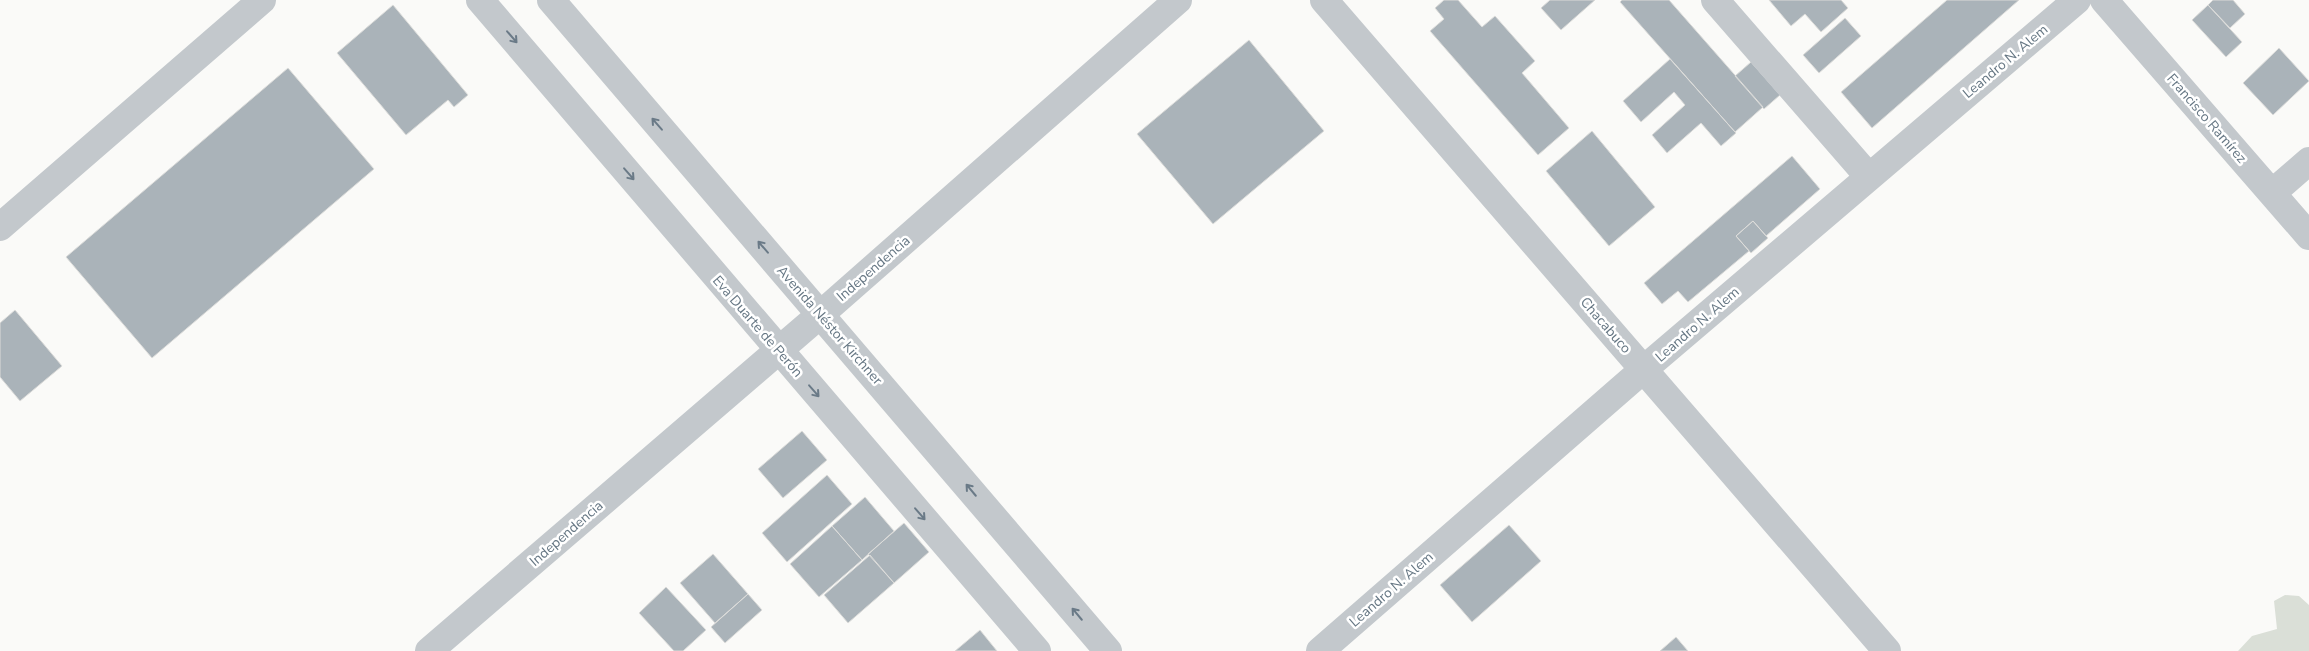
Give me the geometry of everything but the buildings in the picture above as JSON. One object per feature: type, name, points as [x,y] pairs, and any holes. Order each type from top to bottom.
[{"type":"street","points":[[0,227],[262,0]]},
{"type":"street","name":"Eva Duarte de Perón","points":[[480,0],[1036,651]]},
{"type":"street","name":"Avenida Néstor Kirchner","points":[[551,0],[1108,651]]},
{"type":"street","name":"Independencia","points":[[429,651],[821,314],[1178,0]]},
{"type":"street","name":"Chacabuco","points":[[1324,0],[1887,651]]},
{"type":"street","points":[[1716,0],[1869,177]]},
{"type":"street","name":"Leandro N. Alem","points":[[1320,651],[1644,369],[2076,0]]},
{"type":"street","name":"Francisco Ramírez","points":[[2104,0],[2309,236]]},
{"type":"street","points":[[2272,193],[2309,161]]},
{"type":"shaded area","points":[[2285,595],[2299,596],[2309,605],[2309,651],[2238,651],[2252,636],[2277,629],[2274,601]]}]
